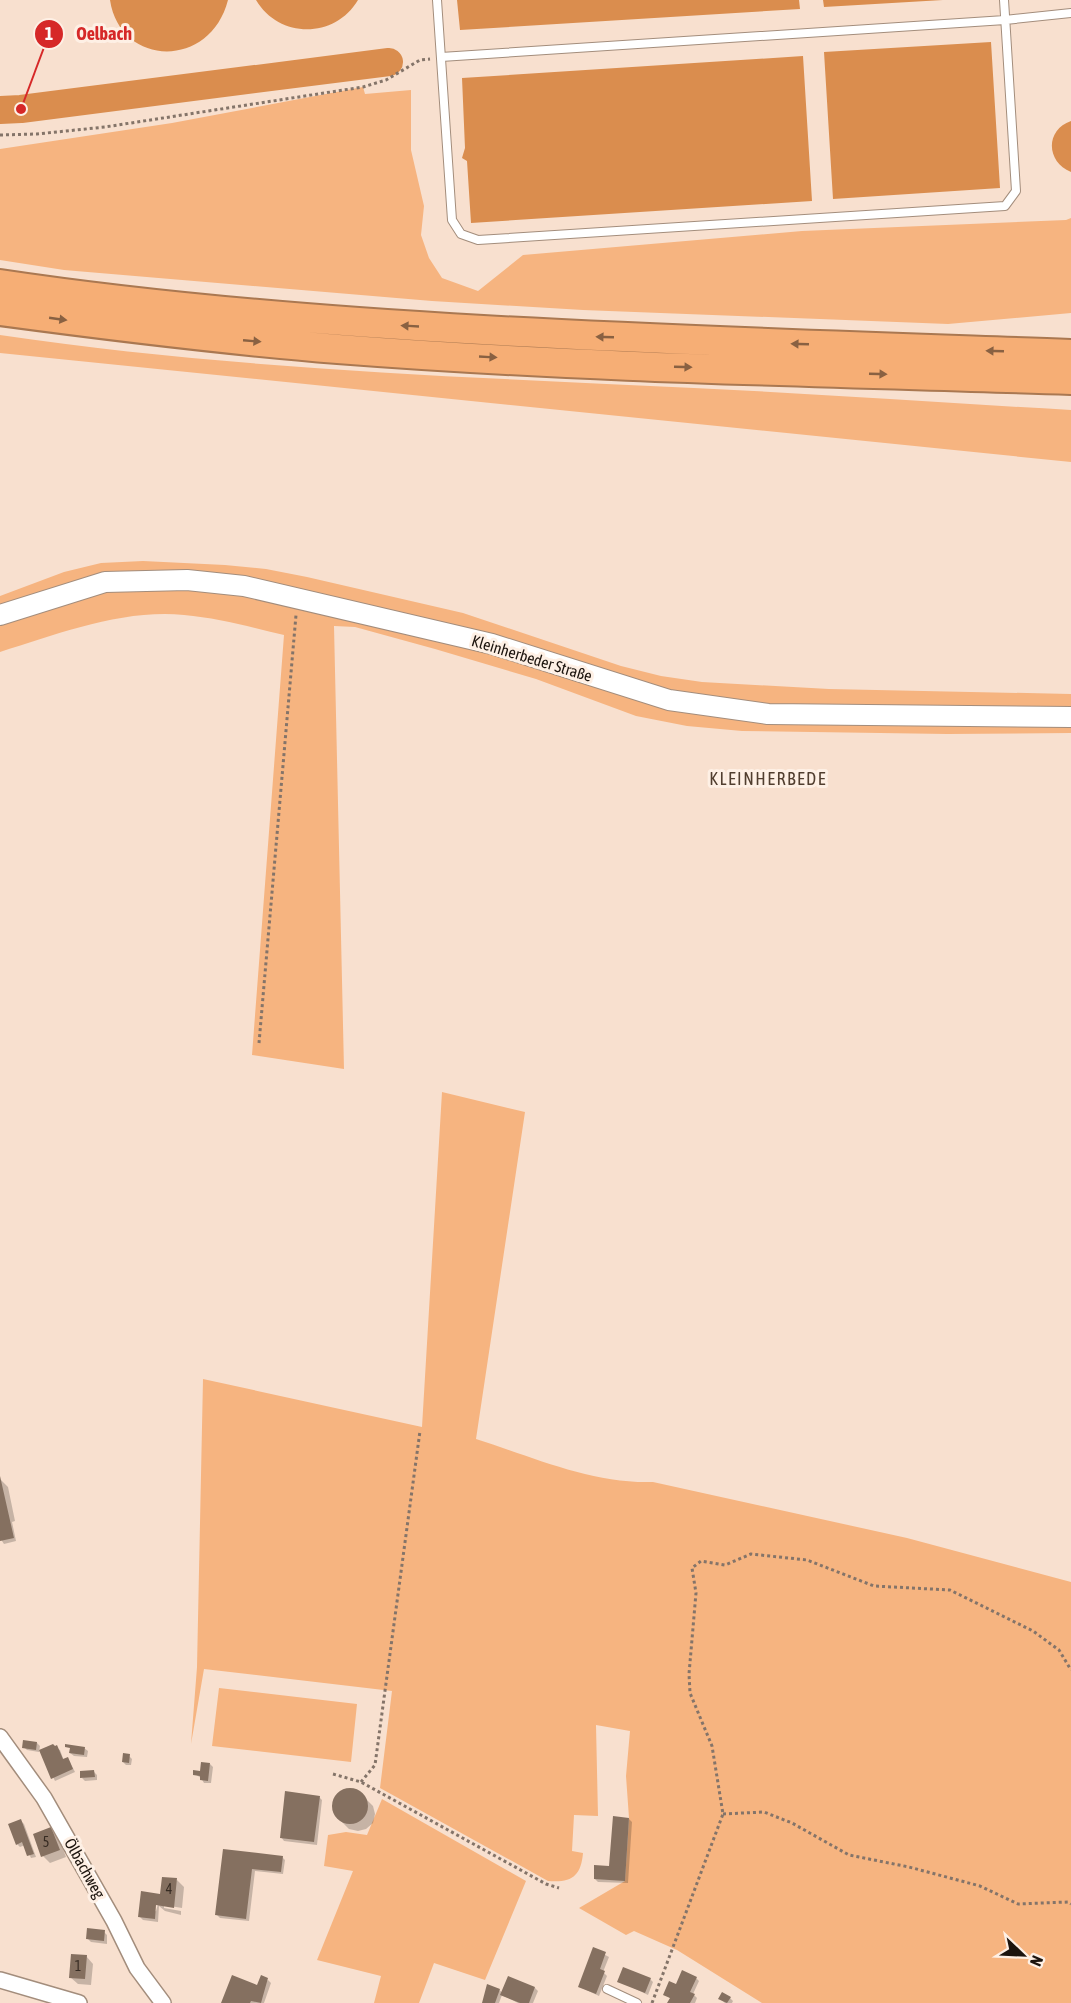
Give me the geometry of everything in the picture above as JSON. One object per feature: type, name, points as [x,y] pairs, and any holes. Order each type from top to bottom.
[{"type":"highway","points":[[0,284],[221,311],[340,322],[588,336],[1071,354]]},
{"type":"highway","points":[[0,311],[110,326],[338,349],[582,363],[1071,380]]},
{"type":"street","name":"Kleinherbeder Straße","points":[[0,615],[105,582],[187,580],[244,586],[492,644],[669,700],[768,714],[1071,717]]},
{"type":"street","name":"Ölbachweg","points":[[0,1737],[48,1805],[114,1921],[137,1968],[163,2003]]},
{"type":"street","points":[[0,1980],[79,2003]]},
{"type":"lane","points":[[437,0],[452,220],[461,234],[478,240],[1005,206],[1016,191],[1004,0]]},
{"type":"lane","points":[[441,57],[1005,20],[1071,13]]},
{"type":"lane","points":[[607,1989],[637,2003]]},
{"type":"path","points":[[0,135],[38,134],[105,127],[363,87],[386,80],[420,60],[441,57]]},
{"type":"path","points":[[259,1043],[291,656],[299,598]]},
{"type":"path","points":[[361,1782],[375,1765],[420,1431]]},
{"type":"path","points":[[652,2003],[723,1814],[712,1746],[690,1693],[689,1674],[696,1593],[692,1568],[700,1561],[725,1565],[751,1554],[807,1560],[874,1586],[950,1590],[1033,1630],[1059,1650],[1071,1670]]},
{"type":"path","points":[[333,1774],[361,1782],[546,1884],[559,1888]]},
{"type":"path","points":[[723,1814],[764,1812],[792,1823],[849,1855],[909,1866],[980,1886],[1018,1904],[1068,1902],[1071,1904]]},
{"type":"shaded area","points":[[110,0],[228,0],[218,23],[203,39],[185,48],[166,51],[147,48],[130,38],[117,22]]},
{"type":"shaded area","points":[[256,0],[358,0],[348,13],[336,22],[307,29],[278,22],[266,13]]},
{"type":"shaded area","points":[[457,0],[799,0],[800,9],[460,30]]},
{"type":"shaded area","points":[[823,0],[943,0],[824,7]]},
{"type":"shaded area","points":[[991,42],[1000,188],[833,199],[824,52]]},
{"type":"shaded area","points":[[803,56],[812,201],[471,223],[467,161],[462,158],[465,148],[462,78]]},
{"type":"shaded area","points":[[363,87],[365,94],[411,90],[411,150],[424,206],[421,235],[429,258],[442,278],[478,291],[523,255],[802,231],[1071,218],[1071,313],[948,324],[583,310],[432,301],[64,270],[0,260],[0,149],[172,123]]},
{"type":"shaded area","points":[[1071,121],[1071,172],[1057,161],[1052,146],[1057,131]]},
{"type":"shaded area","points":[[0,335],[86,347],[259,364],[1071,410],[1071,462],[0,353]]},
{"type":"shaded area","points":[[143,561],[266,569],[307,577],[463,613],[621,666],[661,676],[702,682],[829,689],[1071,694],[1071,733],[742,731],[687,726],[636,716],[536,679],[435,649],[355,627],[334,626],[344,1069],[252,1055],[284,635],[209,618],[161,614],[90,624],[0,652],[0,596],[64,572],[101,563]]},
{"type":"shaded area","points":[[442,1092],[525,1112],[476,1439],[585,1474],[608,1479],[653,1482],[907,1538],[1071,1582],[1071,2003],[762,2003],[677,1950],[634,1931],[626,1935],[579,1908],[625,1881],[629,1818],[626,1776],[630,1731],[596,1725],[598,1816],[574,1815],[572,1851],[583,1853],[582,1861],[574,1876],[563,1881],[548,1881],[380,1788],[392,1691],[204,1669],[191,1744],[197,1667],[203,1379],[422,1427]]},
{"type":"shaded area","points":[[219,1688],[357,1704],[351,1762],[212,1746]]},
{"type":"shaded area","points":[[382,1799],[526,1881],[485,1980],[434,1963],[419,2003],[374,2003],[381,1976],[317,1960],[353,1871],[324,1866],[328,1835],[346,1832],[367,1835]]},
{"type":"building","points":[[0,1476],[14,1538],[0,1541]]},
{"type":"building","points":[[23,1740],[37,1742],[36,1750],[22,1748]]},
{"type":"building","points":[[53,1744],[57,1745],[63,1759],[68,1757],[73,1769],[51,1779],[39,1750]]},
{"type":"building","points":[[65,1744],[85,1747],[84,1755],[69,1753],[70,1748],[65,1747]]},
{"type":"building","points":[[123,1753],[130,1754],[129,1763],[122,1762]]},
{"type":"building","points":[[201,1762],[210,1763],[208,1781],[200,1780],[200,1776],[193,1775],[193,1770],[200,1771]]},
{"type":"building","points":[[94,1770],[95,1777],[80,1778],[80,1771]]},
{"type":"building","points":[[350,1788],[363,1793],[368,1806],[363,1819],[350,1824],[337,1819],[332,1806],[337,1793]]},
{"type":"building","points":[[285,1791],[320,1796],[314,1842],[280,1838]]},
{"type":"building","points":[[613,1816],[629,1818],[625,1881],[594,1879],[594,1865],[609,1866]]},
{"type":"building","points":[[21,1819],[34,1854],[27,1856],[22,1842],[16,1845],[8,1824]]},
{"type":"building","points":[[51,1827],[60,1850],[41,1857],[33,1834]]},
{"type":"building","points":[[223,1849],[283,1856],[281,1872],[252,1869],[246,1919],[215,1915]]},
{"type":"building","points":[[162,1877],[177,1878],[174,1908],[156,1905],[155,1919],[138,1917],[141,1891],[160,1894]]},
{"type":"building","points":[[87,1928],[105,1930],[104,1941],[86,1939]]},
{"type":"building","points":[[593,1947],[606,1952],[600,1969],[605,1971],[596,1994],[578,1987]]},
{"type":"building","points":[[71,1954],[87,1955],[85,1979],[69,1978]]},
{"type":"building","points":[[623,1967],[651,1978],[645,1993],[617,1982]]},
{"type":"building","points":[[682,1970],[697,1977],[690,1992],[695,1994],[690,2003],[667,2003],[670,1998],[663,1995],[669,1981],[676,1984]]},
{"type":"building","points":[[232,1975],[257,1985],[261,1975],[268,1978],[261,2003],[251,2001],[250,2003],[221,2003]]},
{"type":"building","points":[[508,1976],[535,1987],[529,2003],[520,2003],[500,1995]]},
{"type":"building","points":[[487,1984],[500,1989],[495,2003],[482,2003]]},
{"type":"building","points":[[722,1992],[731,1997],[727,2003],[718,1999]]},
{"type":"waterway","points":[[0,110],[389,62]]},
{"type":"place","name":"Oelbach","points":[[21,109]]},
{"type":"district","name":"KLEINHERBEDE","points":[[768,779]]}]
